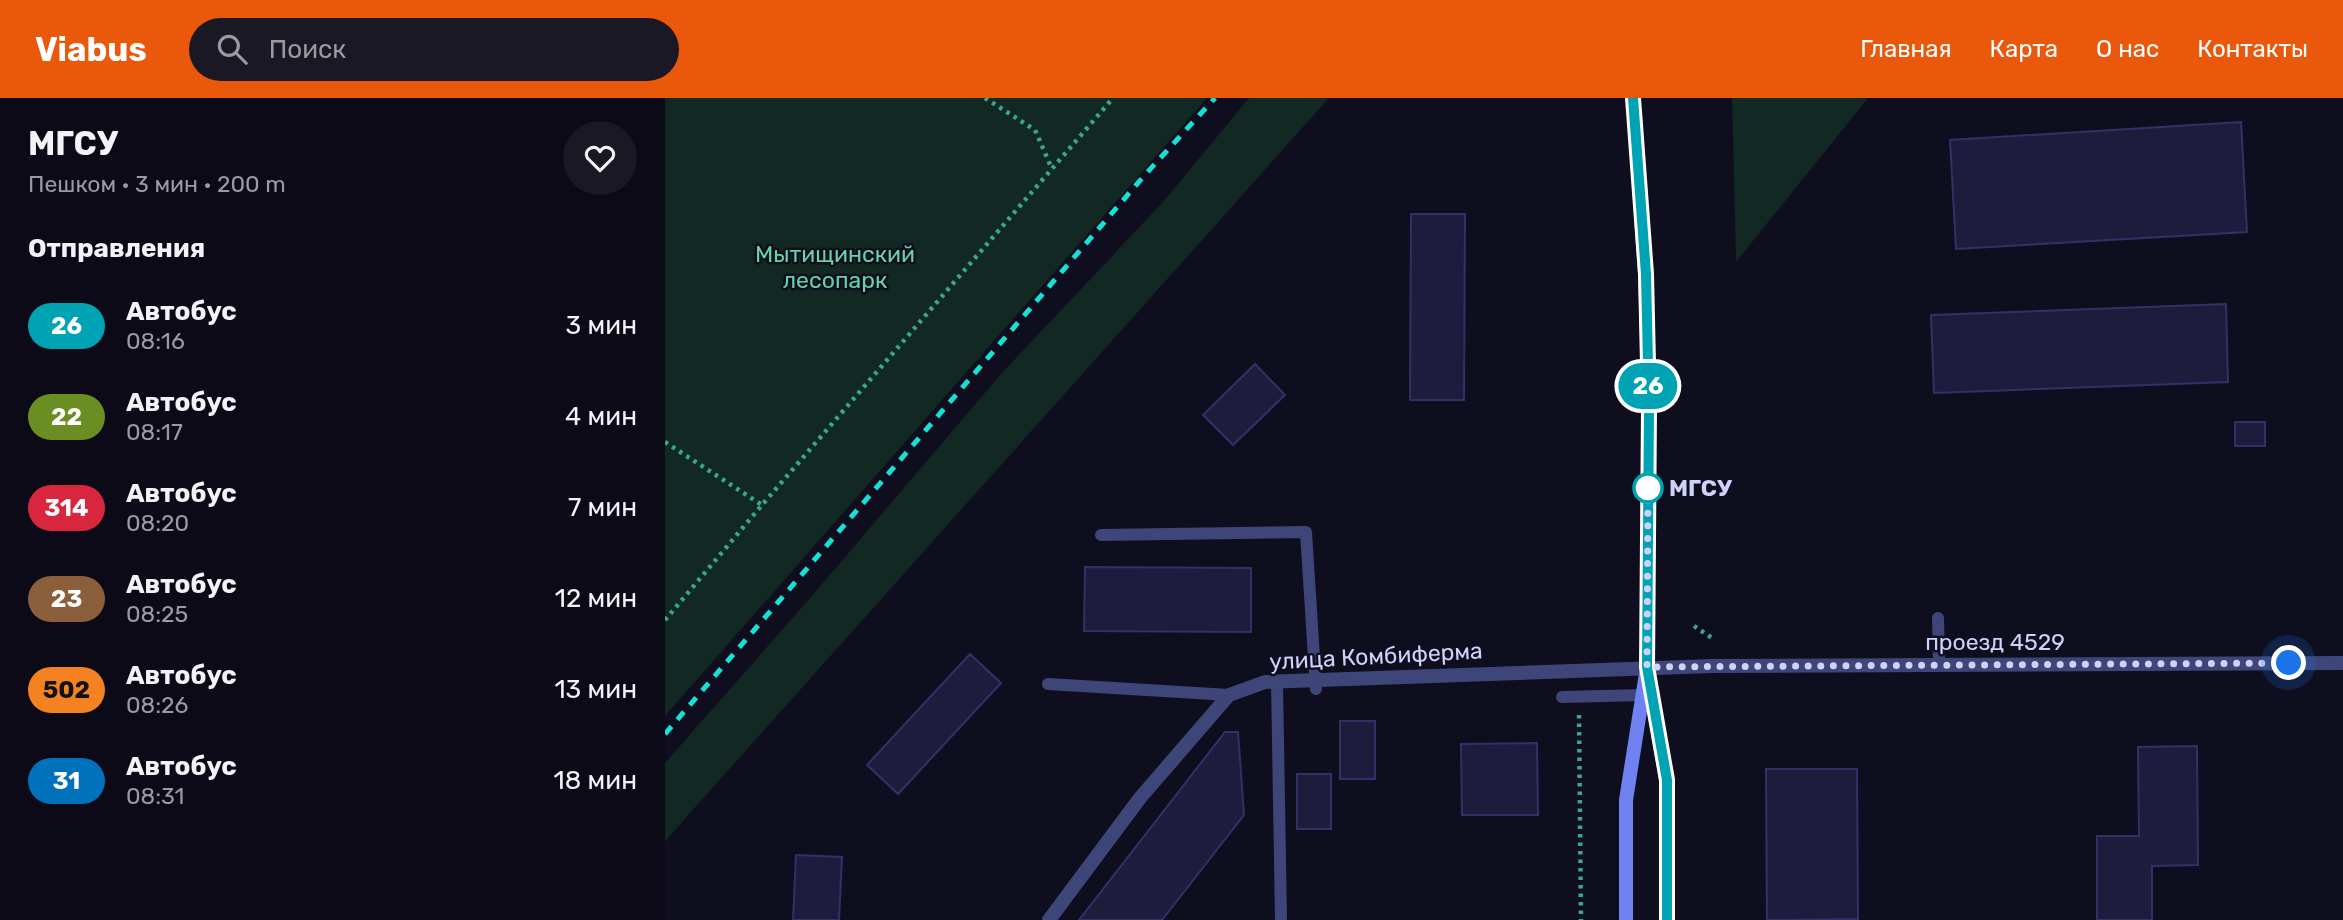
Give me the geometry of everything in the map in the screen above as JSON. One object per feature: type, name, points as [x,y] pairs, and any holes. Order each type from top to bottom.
[{"type":"main road","points":[[1626,920],[1626,800],[1647,667],[1649,409],[1646,274],[1633,98]]},
{"type":"main road","points":[[1647,667],[1667,780],[1667,920]]},
{"type":"street","name":"проезд 4529","points":[[1647,667],[2343,663]]},
{"type":"street","name":"улица Комбиферма","points":[[1049,920],[1140,798],[1229,695],[1265,682],[1316,685],[1647,667]]},
{"type":"lane","points":[[1101,535],[1306,532],[1316,685]]},
{"type":"lane","points":[[1938,618],[1939,665]]},
{"type":"lane","points":[[1277,682],[1281,920]]},
{"type":"lane","points":[[1048,684],[1229,695]]},
{"type":"lane","points":[[1562,697],[1643,695]]},
{"type":"path","points":[[985,98],[1035,130],[1052,169]]},
{"type":"path","points":[[665,620],[1113,98]]},
{"type":"path","points":[[665,442],[762,505]]},
{"type":"path","points":[[1694,625],[1712,638]]},
{"type":"path","points":[[1579,697],[1581,920]]},
{"type":"green space","name":"Мытищинский лесопарк","points":[[665,98],[1207,98],[665,716]]},
{"type":"green space","points":[[1249,98],[1329,98],[665,841],[665,763],[1001,374],[1163,202]]},
{"type":"green space","points":[[1732,98],[1868,98],[1736,262]]},
{"type":"building","points":[[2241,122],[2247,232],[1956,249],[1950,140]]},
{"type":"building","points":[[1411,214],[1465,214],[1464,400],[1410,400]]},
{"type":"building","points":[[2226,304],[2228,382],[1934,393],[1931,315]]},
{"type":"building","points":[[1255,364],[1285,395],[1233,445],[1203,415]]},
{"type":"building","points":[[2235,422],[2265,422],[2265,446],[2235,446]]},
{"type":"building","points":[[1085,567],[1251,568],[1251,632],[1084,631]]},
{"type":"building","points":[[970,654],[1001,683],[898,794],[867,765]]},
{"type":"building","points":[[1340,721],[1375,721],[1375,779],[1340,779]]},
{"type":"building","points":[[1225,732],[1238,732],[1244,815],[1162,920],[1079,920]]},
{"type":"building","points":[[1537,743],[1538,815],[1462,815],[1461,744]]},
{"type":"building","points":[[2197,746],[2198,865],[2152,866],[2152,920],[2097,920],[2097,836],[2139,836],[2138,747]]},
{"type":"building","points":[[1766,769],[1857,769],[1858,919],[1767,920]]},
{"type":"building","points":[[1297,774],[1331,774],[1331,829],[1297,829]]},
{"type":"building","points":[[796,855],[842,857],[839,920],[793,920]]},
{"type":"railway","points":[[665,734],[1143,177],[1215,98]]},
{"type":"bus line","name":"26","points":[[1633,98],[1646,274],[1649,409],[1647,667],[1667,780],[1667,920]]},
{"type":"place","name":"МГСУ","points":[[1648,488]]},
{"type":"route","points":[[1648,488],[1647,667],[2289,663]]}]
